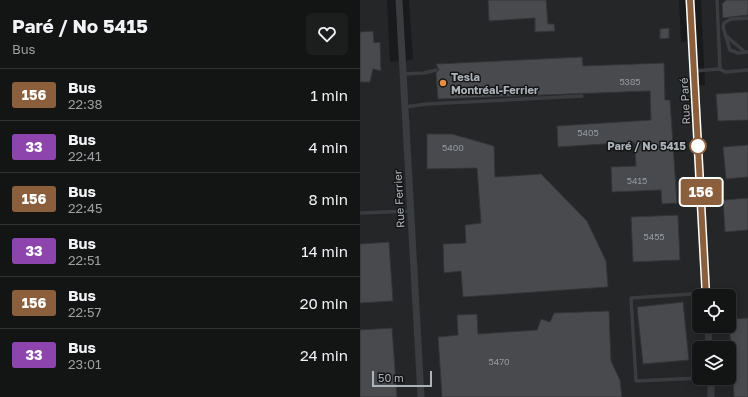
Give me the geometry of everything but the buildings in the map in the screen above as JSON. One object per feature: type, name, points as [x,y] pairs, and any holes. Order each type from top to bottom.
[{"type":"street","name":"Rue Ferrier","points":[[399,0],[421,397]]},
{"type":"street","name":"Rue Paré","points":[[690,0],[706,289]]},
{"type":"street","points":[[711,385],[712,397]]},
{"type":"lane","points":[[717,0],[720,69]]},
{"type":"lane","points":[[747,52],[733,52],[730,50],[723,26],[727,21],[748,18]]},
{"type":"lane","points":[[725,34],[747,52]]},
{"type":"lane","points":[[694,71],[720,69],[725,72],[748,70]]},
{"type":"lane","points":[[403,74],[424,73],[436,70]]},
{"type":"lane","points":[[405,107],[427,104],[582,96]]},
{"type":"lane","points":[[360,213],[410,211]]},
{"type":"lane","points":[[692,296],[631,298],[636,381],[692,378]]},
{"type":"shaded area","points":[[360,0],[387,0],[390,62],[413,60],[409,0],[679,0],[681,42],[689,41],[692,86],[705,85],[701,0],[748,0],[748,397],[360,397]]},
{"type":"bus line","name":"156","points":[[690,0],[706,289]]},
{"type":"place","name":"Tesla Montréal-Ferrier","points":[[443,83]]},
{"type":"place","name":"Paré / No 5415","points":[[698,146]]}]
